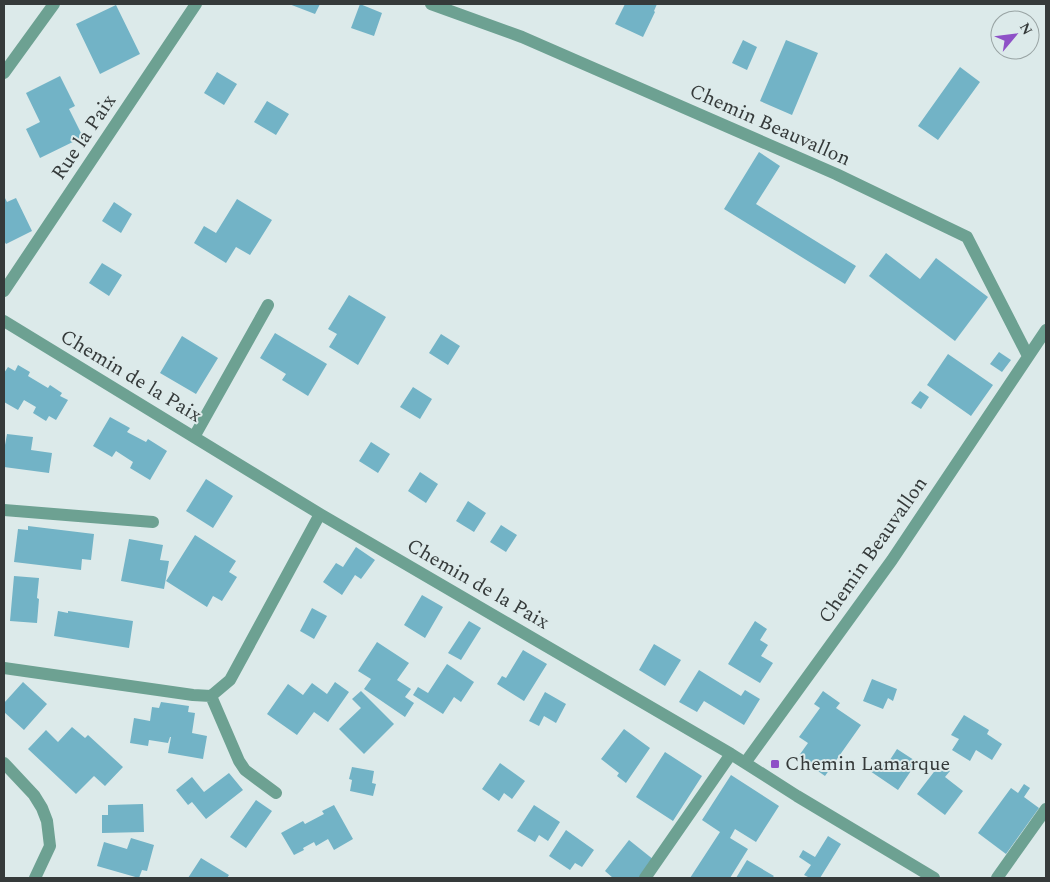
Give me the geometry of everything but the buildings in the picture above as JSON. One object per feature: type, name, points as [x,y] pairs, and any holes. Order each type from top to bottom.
[{"type":"street","points":[[4,73],[54,4]]},
{"type":"street","name":"Rue la Paix","points":[[4,291],[196,4]]},
{"type":"street","name":"Chemin Beauvallon","points":[[431,4],[522,37],[827,170],[967,237],[1028,356]]},
{"type":"street","points":[[194,437],[268,305]]},
{"type":"street","name":"Chemin de la Paix","points":[[4,321],[320,514],[731,754],[934,878]]},
{"type":"street","name":"Chemin Beauvallon","points":[[745,763],[892,560],[1046,330]]},
{"type":"street","points":[[4,510],[153,522]]},
{"type":"street","points":[[4,668],[211,696],[230,680],[320,514]]},
{"type":"street","points":[[211,696],[239,761],[245,770],[276,793]]},
{"type":"street","points":[[644,878],[731,754]]},
{"type":"street","points":[[4,763],[34,795],[47,821],[50,846],[35,878]]},
{"type":"street","points":[[997,878],[1046,809]]},
{"type":"place","name":"Chemin Lamarque","points":[[775,764]]}]
